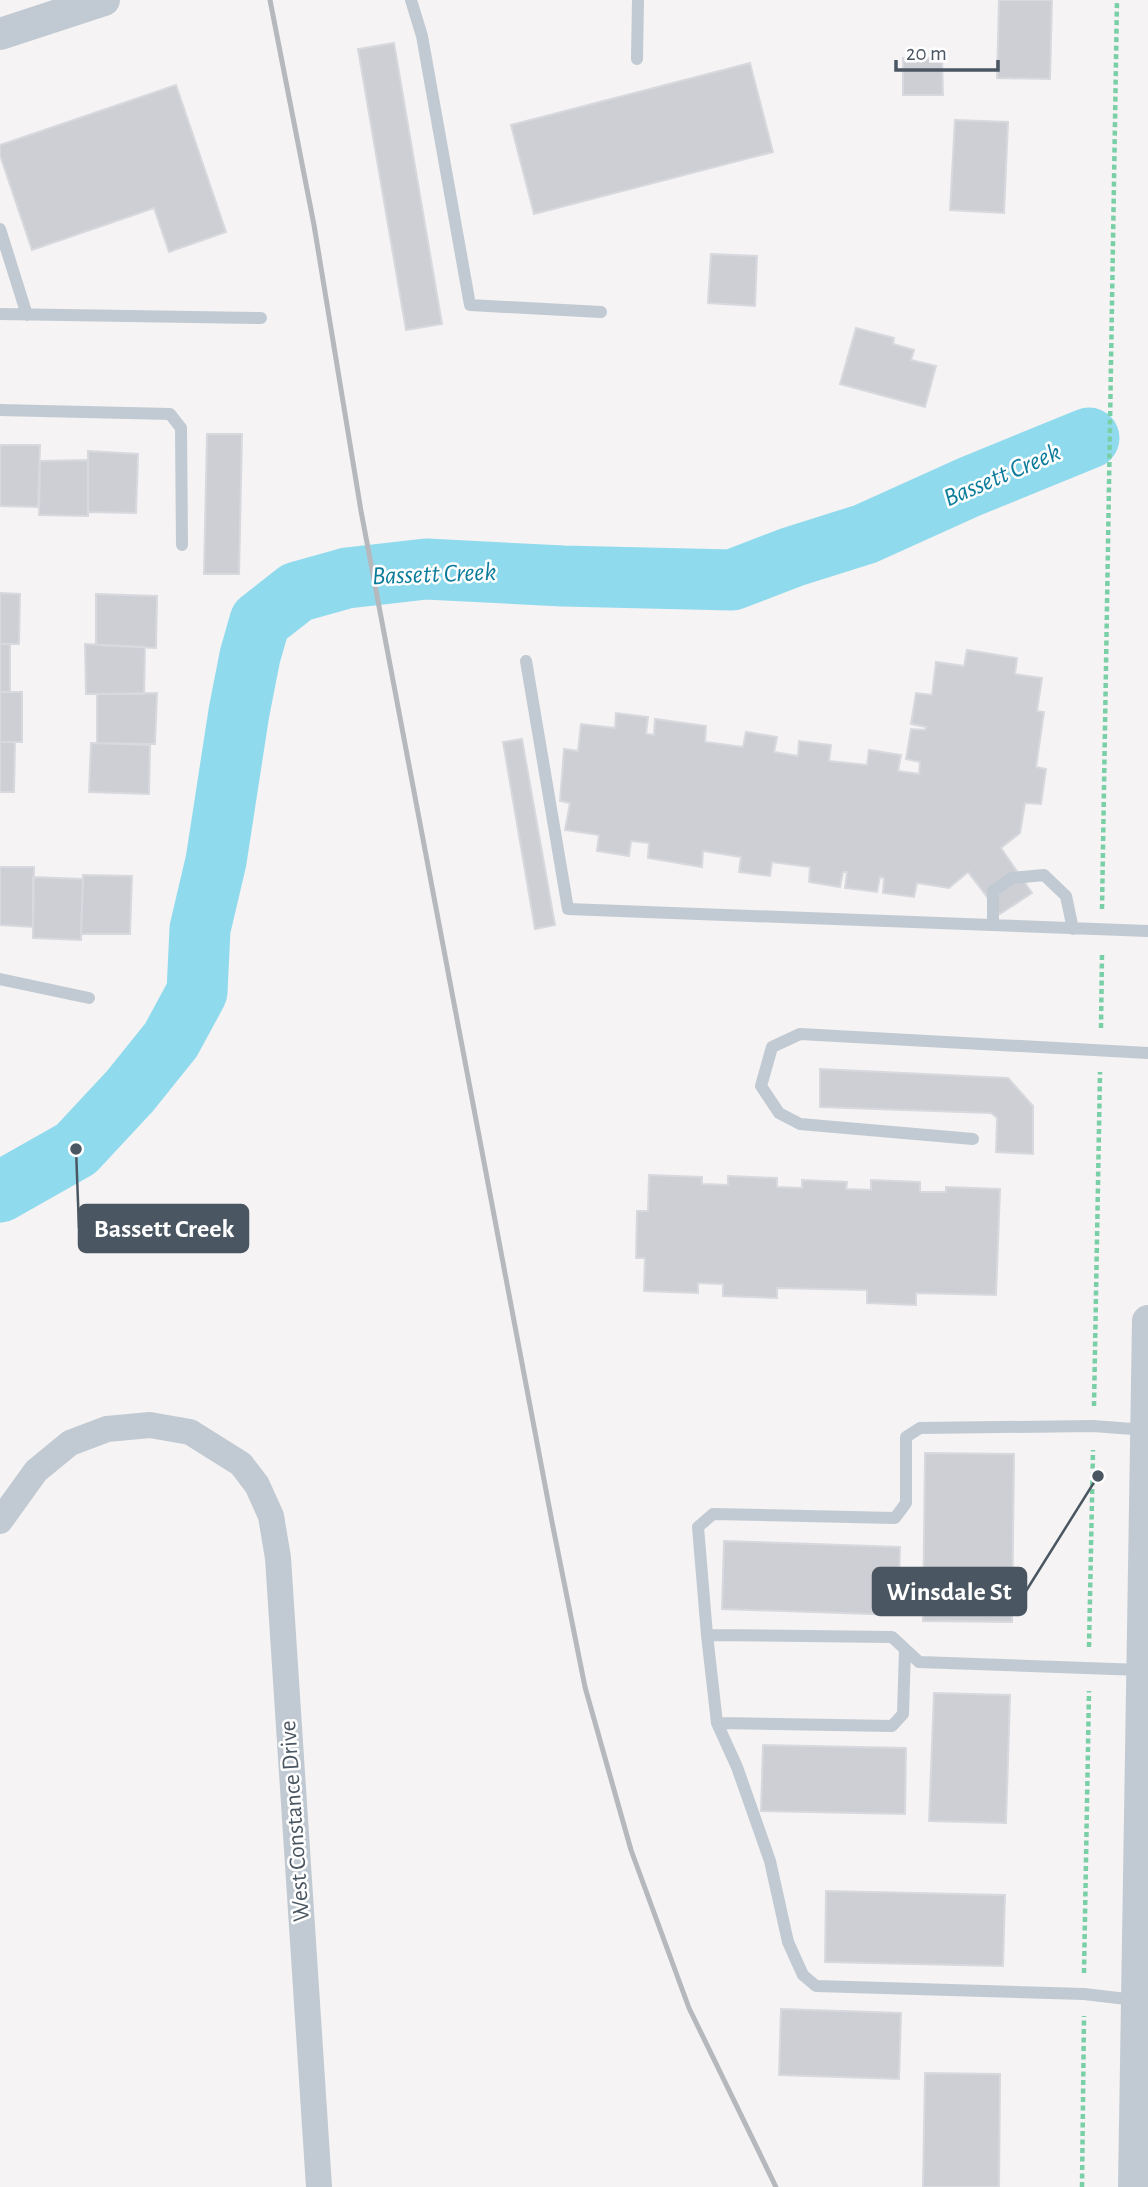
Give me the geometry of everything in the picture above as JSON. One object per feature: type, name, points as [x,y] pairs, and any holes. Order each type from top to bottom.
[{"type":"street","points":[[0,34],[104,0]]},
{"type":"street","points":[[1134,2187],[1142,2075],[1137,2000],[1148,1321]]},
{"type":"street","name":"West Constance Drive","points":[[0,1521],[36,1471],[70,1443],[107,1429],[150,1425],[190,1433],[241,1464],[257,1485],[271,1516],[278,1558],[319,2187]]},
{"type":"lane","points":[[411,0],[422,36],[470,305],[601,312]]},
{"type":"lane","points":[[637,59],[638,0]]},
{"type":"lane","points":[[0,229],[27,315]]},
{"type":"lane","points":[[0,314],[261,318]]},
{"type":"lane","points":[[0,410],[170,414],[181,428],[182,545]]},
{"type":"lane","points":[[526,661],[568,909],[1148,932]]},
{"type":"lane","points":[[993,925],[993,891],[1012,878],[1044,875],[1066,896],[1073,929]]},
{"type":"lane","points":[[0,979],[89,998]]},
{"type":"lane","points":[[973,1139],[800,1124],[779,1113],[761,1086],[772,1047],[800,1034],[1148,1052]]},
{"type":"lane","points":[[1137,2000],[1084,1994],[816,1986],[803,1975],[788,1942],[771,1861],[737,1767],[717,1723],[698,1527],[713,1514],[895,1518],[906,1503],[906,1437],[920,1428],[1093,1426],[1146,1430]]},
{"type":"lane","points":[[707,1635],[892,1637],[919,1662],[1142,1670]]},
{"type":"lane","points":[[717,1723],[892,1726],[903,1714],[905,1650]]},
{"type":"path","points":[[1082,2187],[1117,0]]},
{"type":"building","points":[[999,0],[1052,0],[1050,79],[997,78]]},
{"type":"building","points":[[394,43],[442,324],[406,330],[358,49]]},
{"type":"building","points":[[903,58],[942,58],[943,95],[903,95]]},
{"type":"building","points":[[750,63],[773,152],[534,214],[511,125]]},
{"type":"building","points":[[176,85],[226,232],[169,252],[154,208],[32,250],[0,155],[0,145]]},
{"type":"building","points":[[955,120],[1008,122],[1004,213],[950,210]]},
{"type":"building","points":[[711,254],[757,256],[755,306],[708,303]]},
{"type":"building","points":[[856,328],[894,338],[893,344],[914,350],[911,360],[936,366],[925,407],[840,384]]},
{"type":"building","points":[[207,434],[242,434],[239,574],[204,574]]},
{"type":"building","points":[[0,445],[40,445],[38,507],[0,506]]},
{"type":"building","points":[[88,451],[138,454],[136,513],[88,512]]},
{"type":"building","points":[[88,460],[88,516],[39,515],[40,461]]},
{"type":"building","points":[[0,593],[20,594],[19,644],[0,644]]},
{"type":"building","points":[[96,594],[157,596],[156,648],[96,645]]},
{"type":"building","points":[[0,644],[10,644],[10,692],[0,692]]},
{"type":"building","points":[[85,644],[145,647],[144,694],[86,694]]},
{"type":"building","points":[[967,650],[1017,658],[1015,674],[1042,678],[1037,711],[1044,712],[1036,767],[1046,769],[1041,804],[1025,803],[1020,833],[1001,848],[1032,893],[1000,914],[968,872],[949,888],[917,883],[914,897],[883,893],[884,878],[880,877],[877,892],[845,888],[847,872],[843,872],[840,887],[809,882],[810,867],[772,862],[770,876],[739,872],[741,857],[703,851],[702,867],[648,858],[649,843],[631,841],[629,856],[597,851],[599,835],[565,830],[570,803],[560,801],[564,749],[578,751],[581,724],[615,728],[616,713],[648,717],[646,734],[654,735],[655,719],[706,726],[705,742],[743,747],[746,732],[777,737],[774,752],[798,756],[799,741],[831,745],[829,761],[867,765],[869,750],[901,755],[898,771],[919,774],[920,762],[906,759],[911,729],[925,730],[926,727],[911,724],[916,693],[932,695],[936,662],[964,666]]},
{"type":"building","points":[[0,692],[22,692],[22,742],[0,742]]},
{"type":"building","points":[[157,693],[155,744],[97,743],[97,694]]},
{"type":"building","points":[[522,739],[555,925],[535,929],[503,742]]},
{"type":"building","points":[[0,742],[15,742],[14,792],[0,792]]},
{"type":"building","points":[[91,743],[150,745],[149,794],[89,792]]},
{"type":"building","points":[[0,867],[34,867],[33,927],[0,925]]},
{"type":"building","points":[[83,875],[132,876],[130,934],[81,934]]},
{"type":"building","points":[[33,877],[83,879],[81,940],[33,938]]},
{"type":"building","points":[[820,1069],[1008,1078],[1033,1106],[1033,1154],[996,1152],[997,1118],[991,1113],[820,1107]]},
{"type":"building","points":[[649,1175],[702,1177],[702,1184],[728,1185],[728,1176],[777,1178],[777,1187],[802,1188],[802,1180],[847,1182],[846,1189],[871,1190],[871,1180],[920,1182],[920,1192],[946,1192],[946,1187],[1000,1189],[996,1295],[916,1293],[916,1305],[867,1303],[867,1290],[777,1288],[777,1298],[723,1296],[723,1284],[698,1283],[698,1293],[644,1291],[645,1258],[636,1258],[637,1211],[648,1211]]},
{"type":"building","points":[[925,1453],[1014,1454],[1012,1622],[923,1621]]},
{"type":"building","points":[[724,1541],[900,1547],[898,1615],[722,1609]]},
{"type":"building","points":[[934,1693],[1010,1695],[1006,1823],[929,1821]]},
{"type":"building","points":[[763,1745],[906,1748],[905,1814],[761,1811]]},
{"type":"building","points":[[826,1891],[1005,1895],[1003,1966],[825,1962]]},
{"type":"building","points":[[781,2009],[901,2013],[899,2079],[779,2075]]},
{"type":"building","points":[[925,2073],[1000,2074],[999,2187],[923,2187]]},
{"type":"waterway","name":"Bassett Creek","points":[[0,1192],[76,1149],[130,1091],[171,1040],[197,992],[200,929],[216,861],[250,656],[260,621],[297,592],[347,578],[426,569],[732,580],[792,557],[865,534],[969,487],[1089,438]]},
{"type":"railway","points":[[270,0],[314,225],[361,511],[585,1687],[631,1850],[689,2008],[776,2187]]},
{"type":"place","name":"Bassett Creek","points":[[76,1149]]},
{"type":"place","name":"Winsdale St","points":[[1098,1476]]}]
